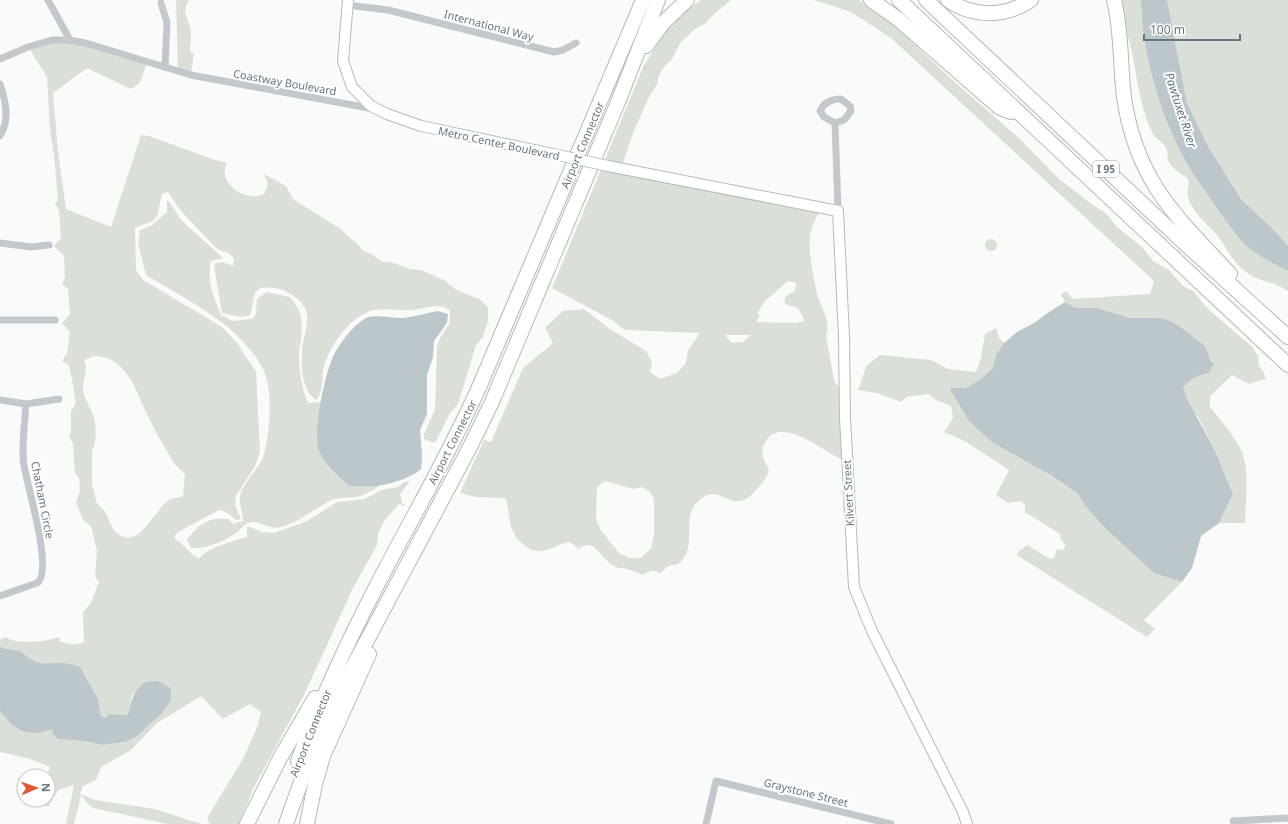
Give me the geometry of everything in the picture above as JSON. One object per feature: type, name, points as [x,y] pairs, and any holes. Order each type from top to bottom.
[{"type":"highway","points":[[619,56],[638,0]]},
{"type":"highway","points":[[619,56],[643,0]]},
{"type":"highway","points":[[618,102],[658,0]]},
{"type":"highway","points":[[618,102],[651,38],[669,15],[687,0]]},
{"type":"highway","points":[[871,0],[898,19],[1000,108],[1022,116]]},
{"type":"highway","name":"I 95","points":[[899,0],[1288,365]]},
{"type":"highway","name":"I 95","points":[[926,0],[1180,239],[1288,336]]},
{"type":"highway","points":[[948,0],[970,11],[990,13],[1012,10],[1031,0]]},
{"type":"highway","points":[[1114,0],[1120,32],[1127,111],[1138,150],[1152,182],[1174,214],[1288,336]]},
{"type":"highway","name":"Airport Connector","points":[[276,824],[312,725],[353,634],[460,428],[480,385],[619,56]]},
{"type":"highway","name":"Airport Connector","points":[[286,824],[305,770],[325,721],[344,682],[391,596],[492,402],[618,102]]},
{"type":"highway","points":[[307,824],[315,784],[323,756],[339,718],[366,662],[391,596]]},
{"type":"highway","points":[[247,824],[280,758],[353,634]]},
{"type":"street","points":[[48,0],[70,40]]},
{"type":"street","points":[[161,3],[167,23],[165,67]]},
{"type":"street","name":"International Way","points":[[348,3],[388,10],[554,52],[576,43]]},
{"type":"street","name":"Metro Center Boulevard","points":[[348,3],[343,50],[345,70],[352,87],[364,100],[376,109],[421,126],[608,166],[838,212]]},
{"type":"street","name":"Coastway Boulevard","points":[[0,59],[28,47],[52,40],[70,40],[90,44],[191,75],[376,109]]},
{"type":"street","points":[[0,84],[7,113],[4,130],[0,136]]},
{"type":"street","name":"Kilvert Street","points":[[835,123],[844,330],[845,418],[854,587],[872,631],[929,742],[963,812],[967,824]]},
{"type":"street","points":[[0,243],[31,247],[49,245]]},
{"type":"street","points":[[0,320],[55,320]]},
{"type":"street","points":[[0,400],[26,404],[35,401],[59,399]]},
{"type":"street","name":"Chatham Circle","points":[[0,596],[41,581],[44,569],[33,501],[23,464],[26,404]]},
{"type":"street","name":"Graystone Street","points":[[706,824],[716,781],[871,822],[891,824]]},
{"type":"street","points":[[1233,821],[1288,818]]},
{"type":"shaded area","points":[[176,0],[189,0],[185,11],[191,31],[190,52],[194,53],[191,74],[178,71]]},
{"type":"shaded area","points":[[701,0],[731,0],[706,23],[695,29],[680,43],[672,59],[663,68],[658,77],[658,83],[648,99],[633,133],[621,169],[819,213],[813,224],[811,233],[811,258],[818,297],[827,320],[826,335],[834,380],[841,392],[845,461],[804,438],[782,432],[773,434],[766,441],[762,452],[769,469],[764,480],[757,489],[741,501],[734,501],[716,494],[702,498],[691,512],[688,546],[686,554],[681,562],[670,565],[660,574],[656,571],[652,571],[643,575],[628,569],[611,565],[594,547],[589,545],[579,549],[570,542],[547,550],[535,551],[530,549],[524,546],[513,531],[506,498],[476,497],[460,493],[484,440],[491,442],[523,368],[553,343],[545,328],[563,311],[584,309],[610,329],[646,351],[652,362],[650,372],[660,379],[677,373],[686,363],[688,350],[700,333],[625,330],[612,320],[552,288],[644,65],[672,21]],"holes":[[[788,281],[796,283],[795,291],[786,296],[784,302],[787,305],[798,308],[805,321],[796,323],[756,322],[760,316],[757,314],[764,302]],[[725,335],[751,335],[743,342],[732,343]],[[605,481],[634,489],[642,487],[649,491],[654,499],[654,534],[651,549],[640,558],[629,558],[619,553],[600,529],[596,519],[597,487]]]},
{"type":"shaded area","points":[[814,0],[859,0],[894,25],[950,78],[1019,138],[1059,179],[1107,214],[1116,226],[1142,247],[1153,261],[1169,270],[1183,286],[1193,291],[1206,307],[1252,347],[1258,356],[1259,366],[1266,379],[1249,384],[1232,375],[1210,396],[1210,407],[1233,436],[1243,455],[1247,480],[1245,523],[1219,523],[1233,494],[1215,451],[1198,417],[1097,308],[1076,308],[1065,302],[1061,295],[1066,291],[1073,299],[1150,294],[1154,281],[891,38],[851,12]]},
{"type":"shaded area","points":[[1118,0],[1141,0],[1145,41],[1154,84],[1168,124],[1189,167],[1225,221],[1242,242],[1258,255],[1288,271],[1288,291],[1256,278],[1241,268],[1216,234],[1193,208],[1188,195],[1188,179],[1176,171],[1172,166],[1168,160],[1166,148],[1153,134],[1147,120]]},
{"type":"shaded area","points":[[1167,0],[1288,0],[1288,246],[1278,234],[1241,199],[1209,148],[1187,103]]},
{"type":"shaded area","points":[[65,40],[147,63],[140,83],[131,89],[87,68],[53,93],[58,152],[66,209],[111,227],[141,135],[149,136],[227,163],[225,170],[226,178],[229,184],[241,193],[249,196],[264,194],[268,184],[264,174],[286,186],[293,199],[342,230],[347,236],[358,244],[362,250],[373,255],[382,262],[391,262],[410,269],[421,270],[444,280],[455,289],[481,300],[488,308],[488,321],[483,337],[476,345],[458,404],[450,413],[435,443],[424,439],[424,434],[435,410],[437,347],[440,338],[450,323],[450,310],[445,307],[435,306],[414,310],[375,310],[357,318],[342,333],[329,352],[323,371],[321,390],[316,400],[307,390],[303,377],[302,349],[307,324],[307,315],[304,306],[299,301],[283,290],[264,288],[259,289],[254,294],[252,309],[249,316],[239,317],[222,313],[214,266],[216,263],[223,262],[233,266],[234,259],[230,254],[217,249],[181,211],[168,192],[162,194],[157,216],[153,221],[135,228],[136,270],[143,280],[222,327],[237,343],[256,372],[260,452],[255,466],[236,496],[235,505],[241,519],[236,520],[226,512],[219,510],[180,531],[175,535],[175,539],[199,558],[215,547],[247,537],[247,526],[262,532],[274,533],[307,521],[337,502],[365,499],[381,490],[398,487],[404,482],[410,481],[400,494],[402,503],[407,507],[399,504],[384,521],[378,534],[377,545],[352,590],[305,693],[253,789],[239,824],[210,824],[207,818],[243,759],[258,725],[261,712],[250,704],[223,719],[201,696],[157,723],[131,750],[101,767],[96,780],[83,786],[80,794],[95,800],[155,809],[201,824],[168,824],[93,808],[81,795],[74,824],[66,824],[74,785],[58,790],[56,794],[56,768],[50,768],[30,759],[0,752],[0,711],[11,724],[39,733],[52,728],[58,739],[83,741],[103,745],[125,742],[147,682],[132,696],[128,715],[108,714],[106,718],[101,716],[98,699],[44,664],[30,661],[20,652],[5,650],[0,647],[0,640],[6,637],[20,642],[60,638],[59,641],[69,644],[84,642],[83,612],[91,603],[99,582],[95,577],[97,551],[91,526],[83,520],[76,502],[80,491],[79,478],[75,473],[73,444],[69,435],[71,431],[71,411],[76,403],[70,369],[68,364],[62,361],[67,353],[70,332],[62,323],[70,314],[68,289],[62,284],[65,277],[64,256],[54,246],[61,238],[59,210],[55,204],[58,200],[50,130],[47,77],[29,48]],"holes":[[[94,356],[106,358],[116,363],[124,370],[130,379],[151,422],[174,463],[185,474],[183,496],[169,500],[163,505],[140,533],[133,537],[126,538],[115,531],[106,514],[97,504],[92,484],[92,450],[96,430],[93,414],[83,390],[86,370],[84,360]]]},
{"type":"shaded area","points":[[167,199],[182,221],[224,258],[211,261],[210,269],[210,282],[221,315],[233,321],[252,319],[256,314],[257,299],[267,292],[290,297],[294,302],[302,322],[299,359],[304,391],[308,403],[321,402],[318,447],[352,486],[381,485],[356,497],[339,498],[329,501],[288,525],[277,528],[252,522],[248,523],[237,532],[220,542],[208,546],[191,548],[187,539],[196,529],[209,520],[228,519],[233,524],[243,521],[240,502],[241,491],[264,454],[268,434],[270,410],[266,376],[252,352],[240,338],[210,314],[146,275],[138,243],[140,230],[151,226],[167,212]]},
{"type":"shaded area","points":[[989,239],[993,239],[997,245],[993,251],[989,251],[985,247],[985,243]]},
{"type":"shaded area","points":[[996,328],[999,338],[1004,343],[996,355],[992,369],[982,378],[966,388],[951,388],[959,403],[1036,466],[1078,494],[1085,506],[1106,529],[1154,573],[1182,582],[1144,620],[1155,629],[1147,637],[1018,556],[1017,553],[1027,545],[1050,559],[1054,558],[1057,549],[1063,550],[1066,545],[1061,540],[1060,534],[1025,512],[1025,505],[1021,501],[1008,503],[996,495],[1009,470],[965,441],[944,432],[953,418],[951,406],[936,400],[928,394],[906,397],[901,402],[877,393],[858,390],[867,365],[880,355],[931,360],[948,369],[976,372],[981,358],[985,334]]},
{"type":"water","name":"Pawtuxet River","points":[[1141,0],[1167,0],[1187,103],[1209,148],[1241,199],[1278,234],[1288,246],[1288,271],[1258,255],[1242,242],[1221,215],[1186,162],[1168,125],[1154,84],[1145,41]]},
{"type":"water","points":[[1065,302],[1076,308],[1097,308],[1129,318],[1157,318],[1168,320],[1179,326],[1205,346],[1211,362],[1214,363],[1210,372],[1192,379],[1183,388],[1186,397],[1215,451],[1233,494],[1219,523],[1201,536],[1192,568],[1182,582],[1154,573],[1106,529],[1085,506],[1078,494],[1052,476],[992,442],[969,421],[951,391],[951,388],[966,388],[982,378],[992,369],[996,355],[1004,343],[1017,332],[1034,323]]},
{"type":"water","points":[[438,311],[448,314],[447,323],[434,341],[433,357],[427,375],[427,414],[420,430],[422,456],[421,469],[414,474],[396,482],[366,487],[348,485],[330,468],[323,458],[318,447],[317,438],[319,413],[324,384],[336,351],[349,333],[366,318],[378,316],[402,318]]},
{"type":"water","points":[[0,647],[19,651],[32,660],[40,663],[63,663],[80,667],[98,699],[101,716],[106,718],[108,714],[128,715],[133,698],[139,687],[149,681],[159,682],[171,689],[171,700],[161,714],[137,736],[125,742],[103,745],[83,741],[58,739],[53,734],[52,729],[39,733],[24,732],[11,724],[0,711]]}]
